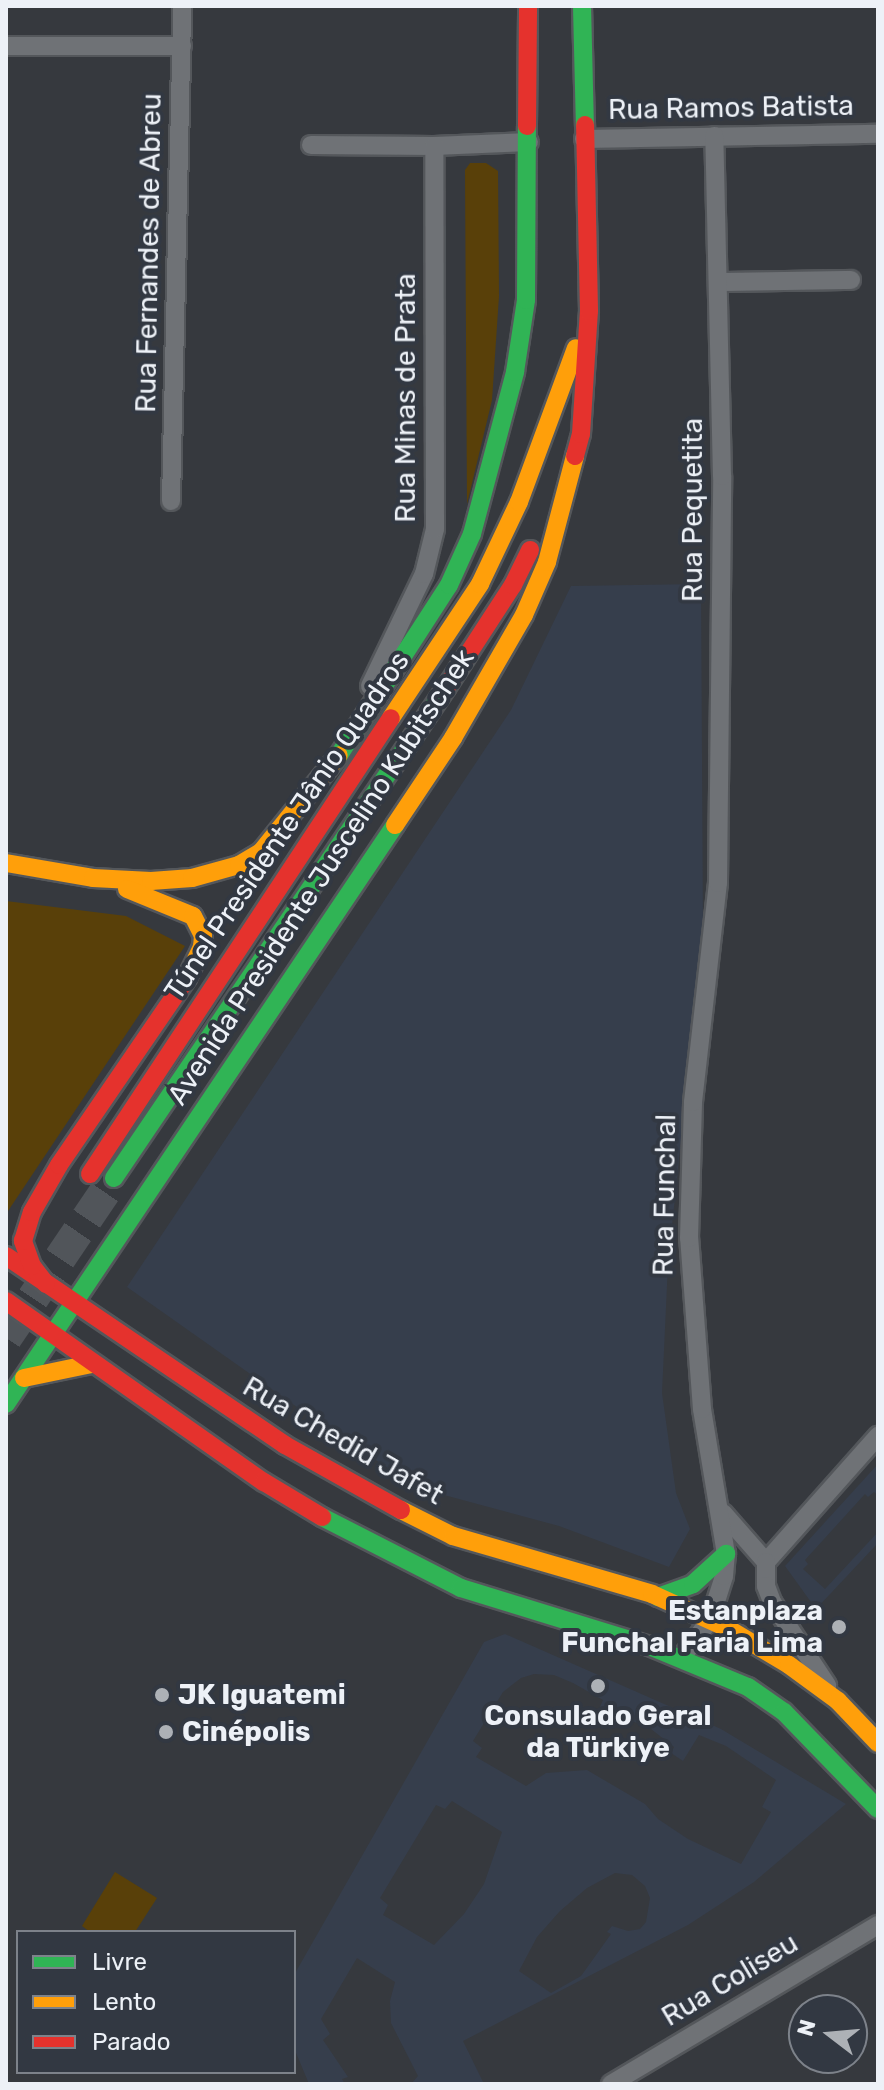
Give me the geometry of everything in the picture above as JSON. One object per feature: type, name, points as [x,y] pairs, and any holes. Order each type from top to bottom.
[{"type":"main road","name":"Avenida Presidente Juscelino Kubitschek","points":[[93,878],[151,881],[192,878],[219,872],[261,852],[329,770],[449,585],[472,534],[500,438],[526,300],[528,6]]},
{"type":"main road","name":"Avenida Presidente Juscelino Kubitschek","points":[[6,1404],[453,738],[501,655],[547,562],[581,434],[589,311],[582,6]]},
{"type":"main road","points":[[526,300],[530,391]]},
{"type":"main road","name":"Túnel Presidente Jânio Quadros","points":[[90,1174],[480,584],[519,502],[589,311]]},
{"type":"main road","name":"Túnel Presidente Jânio Quadros","points":[[519,502],[529,420]]},
{"type":"main road","points":[[109,1186],[513,585],[581,434]]},
{"type":"main road","points":[[6,863],[93,878],[185,910],[201,926],[203,936],[196,964],[59,1165],[32,1212],[23,1241],[32,1266],[50,1286]]},
{"type":"main road","name":"Rua Chedid Jafet","points":[[6,1256],[285,1445],[414,1518],[480,1545],[658,1597],[710,1620],[789,1665],[838,1701]]},
{"type":"main road","points":[[12,1305],[91,1364],[264,1482],[343,1529],[428,1572],[491,1599],[682,1657],[748,1687],[784,1712],[878,1806]]},
{"type":"main road","points":[[24,1378],[91,1364]]},
{"type":"main road","points":[[658,1597],[693,1584],[726,1554]]},
{"type":"main road","points":[[838,1701],[878,1743]]},
{"type":"street","name":"Rua Fernandes de Abreu","points":[[171,501],[182,6]]},
{"type":"street","points":[[6,46],[182,46]]},
{"type":"street","name":"Rua Ramos Batista","points":[[584,139],[878,134]]},
{"type":"street","name":"Rua Pequetita","points":[[714,136],[722,476],[718,883]]},
{"type":"street","points":[[311,145],[434,146],[529,142]]},
{"type":"street","name":"Rua Minas de Prata","points":[[329,770],[424,574],[435,529],[434,146]]},
{"type":"street","points":[[718,282],[851,280]]},
{"type":"street","name":"Rua Funchal","points":[[682,1657],[710,1620],[724,1576],[726,1554],[702,1409],[689,1238],[693,1102],[718,883]]},
{"type":"street","points":[[766,1562],[878,1436]]},
{"type":"street","points":[[718,1506],[766,1562],[766,1586],[772,1602],[838,1701]]},
{"type":"street","name":"Rua Coliseu","points":[[611,2084],[878,1925]]},
{"type":"shaded area","points":[[470,163],[486,163],[498,171],[499,296],[492,400],[467,504],[465,170]]},
{"type":"shaded area","points":[[701,584],[703,931],[668,1264],[662,1393],[676,1493],[690,1529],[669,1567],[559,1526],[418,1488],[127,1287],[511,710],[571,586]]},
{"type":"shaded area","points":[[6,901],[126,916],[185,946],[6,1214]]},
{"type":"shaded area","points":[[878,1464],[878,1495],[874,1492],[868,1497],[865,1494],[805,1560],[808,1564],[803,1569],[825,1589],[878,1532],[878,1543],[816,1609],[785,1566]]},
{"type":"shaded area","points":[[505,1634],[721,1729],[846,1804],[754,1882],[688,1925],[463,2041],[484,2084],[411,2084],[418,2076],[391,2023],[390,2001],[395,1982],[357,1958],[321,2019],[330,2034],[323,2040],[348,2077],[342,2079],[345,2084],[309,2084],[296,2053],[296,1971],[484,1642]],"holes":[[[534,1674],[554,1675],[603,1700],[599,1709],[605,1714],[604,1717],[617,1725],[623,1717],[651,1729],[674,1747],[671,1753],[683,1761],[699,1735],[726,1746],[776,1780],[762,1807],[771,1812],[741,1864],[688,1839],[658,1819],[645,1804],[587,1770],[546,1773],[526,1786],[476,1757],[482,1748],[473,1741],[503,1692],[521,1678]],[[452,1801],[502,1832],[484,1884],[464,1914],[434,1945],[383,1915],[388,1905],[380,1898],[436,1805],[445,1809]],[[615,1873],[632,1875],[645,1886],[650,1898],[646,1922],[640,1929],[628,1931],[612,1926],[607,1932],[611,1934],[581,1976],[551,1993],[519,1971],[537,1937],[560,1911],[587,1888]]]},
{"type":"shaded area","points":[[115,1872],[157,1898],[136,1930],[87,1930],[82,1926]]},
{"type":"tunnel","points":[[6,1338],[109,1186]]},
{"type":"traffic: fast","points":[[582,6],[585,125]]},
{"type":"traffic: fast","points":[[339,755],[449,585],[472,534],[515,372],[526,300],[527,126]]},
{"type":"traffic: fast","points":[[114,1178],[446,688]]},
{"type":"traffic: fast","points":[[6,1404],[395,825]]},
{"type":"traffic: fast","points":[[322,1517],[461,1588],[649,1646],[748,1687],[784,1712],[878,1809]]},
{"type":"traffic: fast","points":[[658,1597],[693,1584],[726,1554]]},
{"type":"traffic: slow","points":[[391,718],[480,584],[519,502],[576,348]]},
{"type":"traffic: slow","points":[[395,825],[453,738],[524,615],[547,562],[575,456]]},
{"type":"traffic: slow","points":[[6,863],[93,878],[151,881],[192,878],[239,865],[261,852],[339,755]]},
{"type":"traffic: slow","points":[[127,889],[193,916],[203,936],[202,947],[187,978]]},
{"type":"traffic: slow","points":[[24,1378],[91,1364]]},
{"type":"traffic: slow","points":[[401,1510],[453,1536],[652,1594],[727,1628],[789,1665],[838,1701],[878,1743]]},
{"type":"traffic: jam","points":[[527,126],[528,6]]},
{"type":"traffic: jam","points":[[575,456],[581,434],[589,311],[585,125]]},
{"type":"traffic: jam","points":[[446,688],[513,585],[530,550]]},
{"type":"traffic: jam","points":[[90,1174],[391,718]]},
{"type":"traffic: jam","points":[[46,1284],[32,1266],[23,1241],[32,1212],[59,1165],[187,978]]},
{"type":"traffic: jam","points":[[6,1256],[285,1445],[401,1510]]},
{"type":"traffic: jam","points":[[6,1301],[264,1482],[322,1517]]},
{"type":"place","name":"Estanplaza Funchal Faria Lima","points":[[839,1627]]},
{"type":"place","name":"Consulado Geral da Türkiye","points":[[598,1686]]},
{"type":"place","name":"JK Iguatemi","points":[[162,1695]]},
{"type":"place","name":"Cinépolis","points":[[166,1732]]}]
